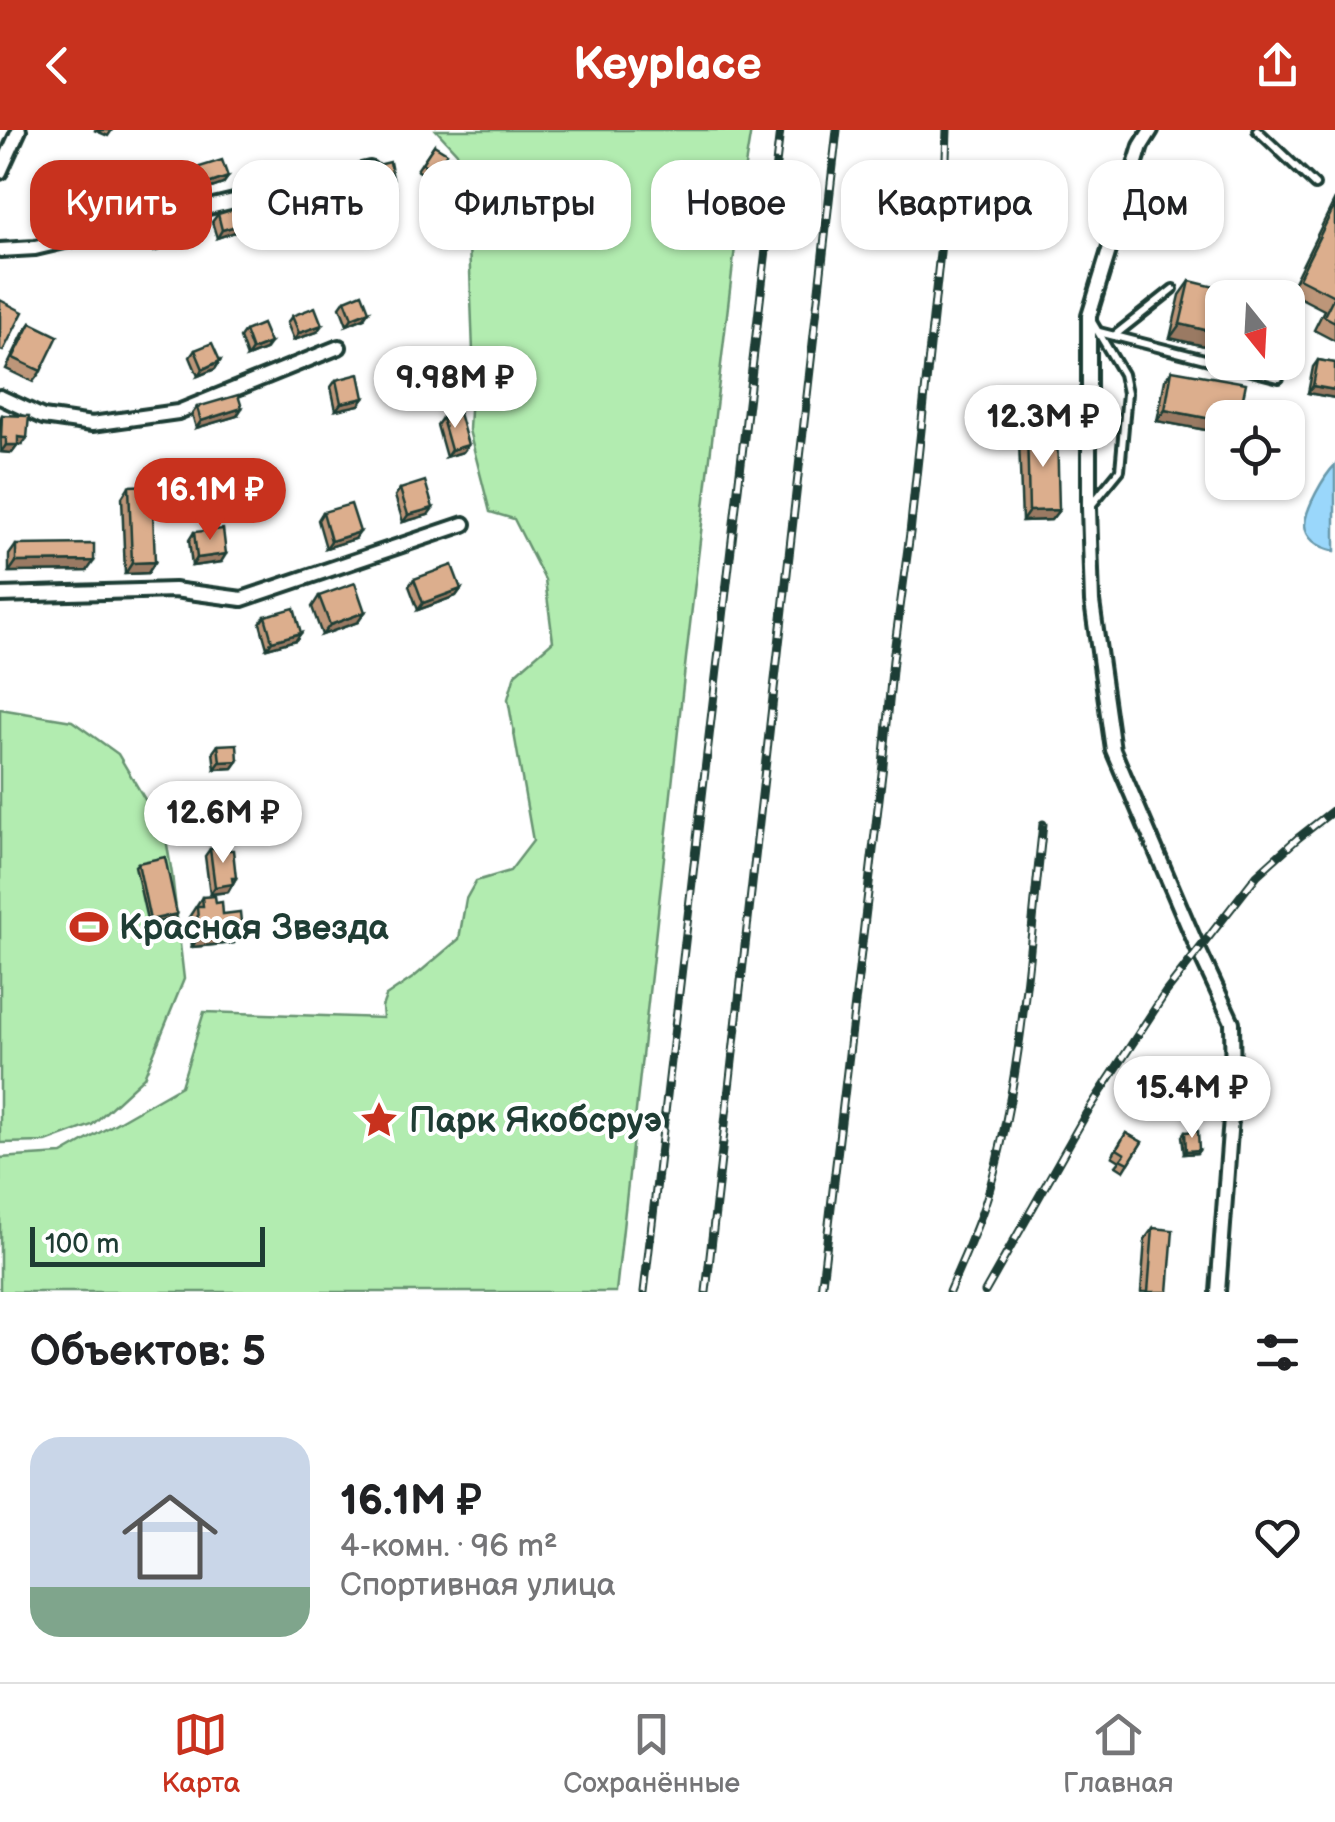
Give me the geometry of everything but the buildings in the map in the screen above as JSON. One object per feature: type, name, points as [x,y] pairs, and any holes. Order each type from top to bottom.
[{"type":"street","points":[[0,172],[19,130]]},
{"type":"street","points":[[1151,130],[1142,146],[1089,316],[1092,602],[1113,750],[1232,1022],[1233,1091],[1218,1292]]},
{"type":"street","points":[[0,250],[35,248],[232,202]]},
{"type":"street","points":[[0,396],[43,417],[92,424],[126,420],[178,412],[339,346]]},
{"type":"street","points":[[0,595],[174,590],[242,598],[464,524]]},
{"type":"lane","points":[[1258,130],[1315,185]]},
{"type":"lane","points":[[1114,336],[1172,289]]},
{"type":"lane","points":[[1089,316],[1122,374],[1126,393],[1120,470],[1089,508]]},
{"type":"lane","points":[[1098,332],[1205,359]]},
{"type":"green space","points":[[436,130],[751,130],[746,160],[651,160],[651,250],[735,250],[616,1292],[0,1292],[0,1158],[62,1154],[181,1086],[204,1012],[383,1018],[386,996],[459,939],[466,899],[476,881],[510,871],[533,841],[508,699],[515,674],[553,641],[545,580],[514,519],[490,512],[469,430],[473,352],[469,250],[631,250],[631,160],[459,160]]},
{"type":"green space","name":"Красная Звезда","points":[[0,709],[72,721],[118,754],[165,833],[184,979],[144,1077],[92,1125],[46,1142],[0,1143]]},
{"type":"water","points":[[1335,465],[1335,551],[1320,546],[1305,525],[1316,493]]},
{"type":"railway","points":[[644,1292],[780,130]]},
{"type":"railway","points":[[706,1292],[837,130]]},
{"type":"railway","points":[[821,1292],[910,533],[944,215],[947,130]]},
{"type":"railway","points":[[985,1292],[1086,1114],[1166,992],[1257,875],[1335,809]]},
{"type":"railway","points":[[949,1292],[985,1204],[1001,1146],[1024,1009],[1043,824]]},
{"type":"place","name":"Красная Звезда","points":[[89,927]]},
{"type":"place","name":"Парк Якобсруэ","points":[[379,1120]]}]
